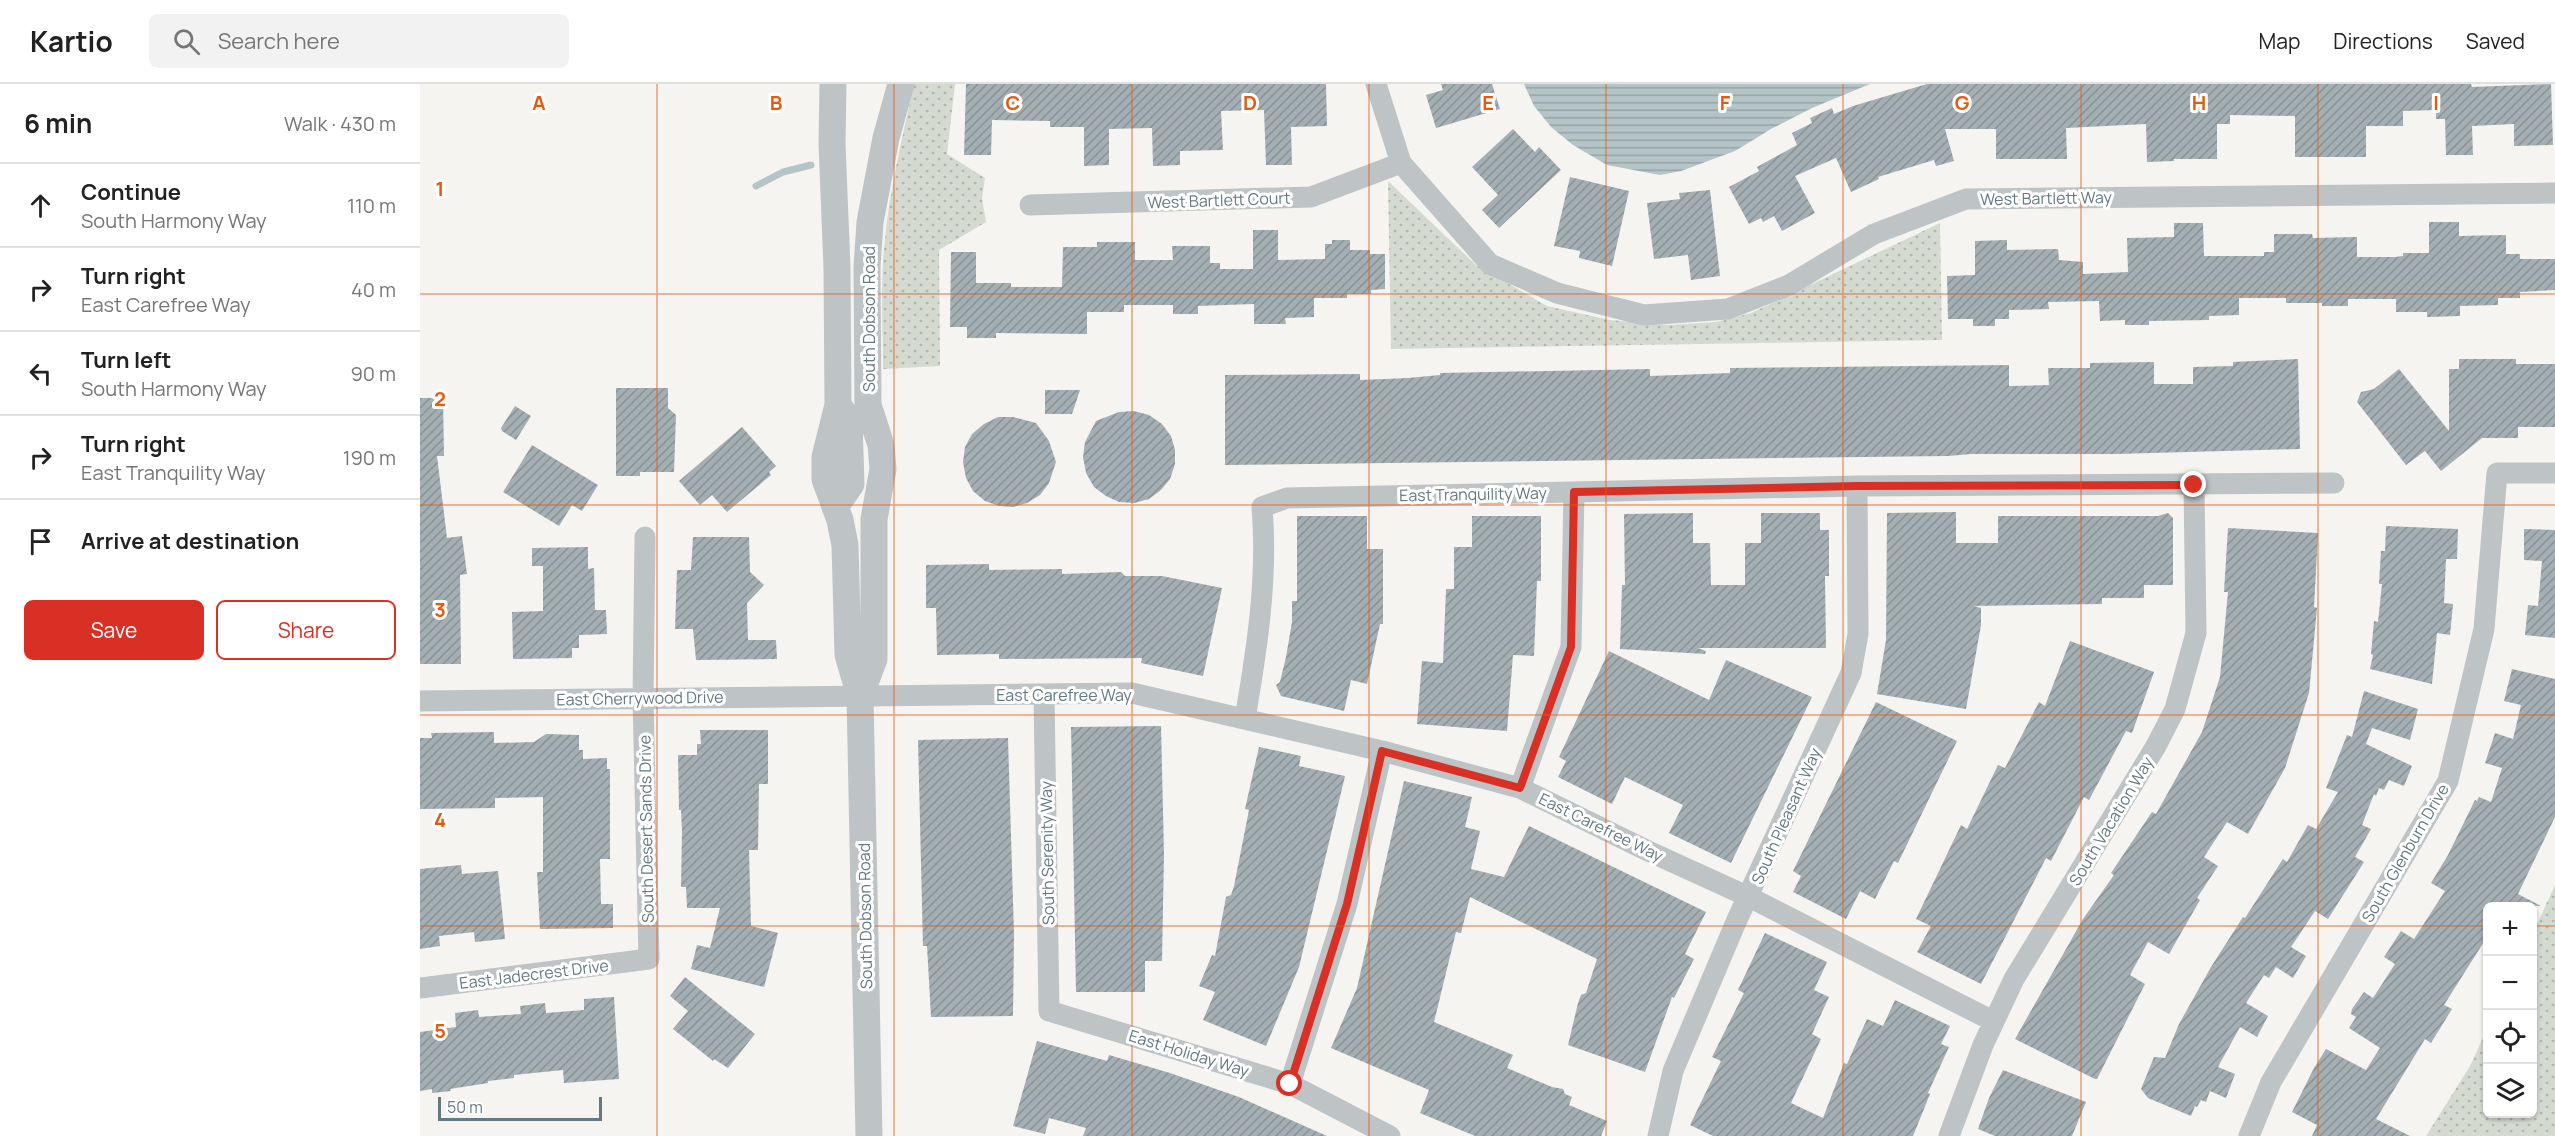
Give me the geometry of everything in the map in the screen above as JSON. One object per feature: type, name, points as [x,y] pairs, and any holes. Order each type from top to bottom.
[{"type":"street","name":"South Dobson Road","points":[[832,84],[838,405],[825,457],[825,479],[840,520],[845,545],[848,655],[860,696],[869,1136]]},
{"type":"street","name":"South Dobson Road","points":[[860,696],[873,659],[874,519],[883,469],[882,453],[868,405],[867,302],[870,222],[881,159],[902,84]]},
{"type":"street","points":[[1376,84],[1401,163]]},
{"type":"street","name":"West Bartlett Way","points":[[1401,163],[1490,264],[1557,293],[1644,315],[1728,309],[1789,285],[1874,234],[1966,199],[2555,193]]},
{"type":"street","name":"West Bartlett Court","points":[[1030,205],[1311,197],[1401,163]]},
{"type":"street","points":[[838,405],[868,405]]},
{"type":"street","name":"South Glenburn Drive","points":[[2249,1136],[2271,1082],[2448,781],[2484,629],[2497,473],[2555,473]]},
{"type":"street","name":"East Tranquility Way","points":[[1245,719],[1261,622],[1264,534],[1262,507],[1287,498],[1857,486],[2334,483]]},
{"type":"street","name":"South Vacation Way","points":[[1949,1136],[1994,1021],[2014,979],[2156,746],[2175,709],[2196,633],[2194,485]]},
{"type":"street","name":"South Pleasant Way","points":[[1658,1136],[1672,1071],[1736,922],[1851,673],[1858,634],[1857,486]]},
{"type":"street","points":[[1520,788],[1571,647],[1574,492]]},
{"type":"street","points":[[835,507],[876,507]]},
{"type":"street","name":"South Desert Sands Drive","points":[[645,537],[643,698],[649,959]]},
{"type":"street","points":[[847,619],[873,618]]},
{"type":"street","name":"East Carefree Way","points":[[860,696],[1132,693],[1382,751],[1520,788],[1646,850],[1749,897],[1994,1021]]},
{"type":"street","name":"South Serenity Way","points":[[1044,695],[1049,1011]]},
{"type":"street","name":"East Cherrywood Drive","points":[[420,701],[860,696]]},
{"type":"street","points":[[1290,1084],[1347,904],[1382,751]]},
{"type":"street","name":"East Jadecrest Drive","points":[[420,988],[649,959]]},
{"type":"street","name":"East Holiday Way","points":[[1049,1011],[1290,1084],[1390,1136]]},
{"type":"shaded area","points":[[914,84],[955,84],[947,154],[985,178],[982,198],[986,222],[939,250],[940,366],[883,369],[883,255],[893,181]]},
{"type":"shaded area","points":[[1524,84],[1870,84],[1812,108],[1735,151],[1681,171],[1660,175],[1607,165],[1573,145],[1551,127],[1534,106]]},
{"type":"shaded area","points":[[1388,181],[1476,265],[1547,306],[1610,320],[1669,325],[1716,322],[1751,313],[1940,223],[1942,340],[1391,349]]},
{"type":"shaded area","points":[[2555,885],[2555,1136],[2426,1136],[2470,1066],[2483,1038],[2483,1118],[2537,1118],[2537,924]]},
{"type":"building","points":[[966,84],[1326,84],[1327,126],[1291,127],[1292,165],[1266,165],[1264,110],[1221,111],[1223,150],[1180,151],[1180,165],[1153,166],[1152,128],[1109,129],[1109,165],[1084,166],[1084,127],[1050,127],[1050,121],[992,120],[991,155],[964,155]]},
{"type":"building","points":[[1441,84],[1492,84],[1500,109],[1436,128],[1426,95],[1443,90]]},
{"type":"building","points":[[1927,84],[2471,84],[2472,87],[2551,84],[2553,145],[2514,146],[2514,124],[2472,126],[2473,155],[2446,155],[2445,119],[2436,119],[2436,110],[2403,111],[2403,126],[2366,126],[2366,157],[2295,157],[2295,116],[2230,115],[2230,124],[2217,124],[2217,159],[2174,159],[2174,161],[2147,162],[2146,124],[2066,128],[2067,159],[1996,159],[1996,129],[1945,129],[1954,161],[1936,166],[1934,160],[1878,177],[1879,179],[1851,192],[1836,158],[1795,176],[1815,213],[1782,231],[1774,216],[1763,222],[1761,218],[1749,224],[1729,187],[1759,171],[1757,167],[1797,145],[1792,133],[1812,123],[1810,118],[1832,108],[1834,114]]},
{"type":"building","points":[[1513,129],[1535,152],[1539,147],[1561,170],[1499,228],[1482,210],[1498,195],[1472,167]]},
{"type":"building","points":[[1570,177],[1629,191],[1612,266],[1579,258],[1580,251],[1554,246]]},
{"type":"building","points":[[1710,190],[1720,276],[1691,280],[1688,255],[1654,259],[1647,203],[1680,199],[1679,193]]},
{"type":"building","points":[[2429,222],[2459,222],[2459,236],[2506,235],[2506,254],[2520,254],[2520,259],[2555,259],[2555,290],[2520,292],[2520,298],[2498,298],[2498,305],[2460,306],[2460,316],[2427,317],[2427,312],[2396,312],[2396,299],[2348,299],[2348,306],[2322,306],[2322,303],[2286,303],[2286,298],[2239,298],[2239,315],[2209,316],[2209,320],[2149,321],[2149,325],[2125,325],[2125,320],[2100,321],[2099,301],[2048,302],[2049,309],[2009,310],[2009,319],[1995,319],[1995,326],[1973,326],[1973,319],[1948,319],[1947,276],[1975,275],[1975,241],[2007,240],[2007,250],[2058,249],[2059,260],[2083,262],[2083,274],[2128,272],[2127,238],[2174,237],[2174,223],[2203,223],[2204,256],[2264,256],[2264,252],[2274,252],[2274,234],[2312,234],[2313,238],[2357,237],[2357,257],[2395,257],[2403,256],[2403,253],[2429,253]]},
{"type":"building","points":[[1253,230],[1278,230],[1278,260],[1325,259],[1325,244],[1332,244],[1332,240],[1350,240],[1350,250],[1370,250],[1370,254],[1385,254],[1385,289],[1371,290],[1371,294],[1347,294],[1347,298],[1314,298],[1314,317],[1285,318],[1286,324],[1254,324],[1254,304],[1198,306],[1198,314],[1173,314],[1173,305],[1124,305],[1124,312],[1087,312],[1087,334],[996,333],[996,338],[967,338],[967,327],[950,327],[951,252],[976,252],[976,283],[1011,283],[1011,287],[1062,287],[1063,247],[1097,247],[1097,242],[1135,242],[1135,260],[1173,260],[1172,246],[1210,246],[1210,263],[1220,263],[1220,269],[1253,269]]},
{"type":"building","points":[[2298,359],[2300,449],[2115,454],[1225,465],[1225,375],[1360,374],[1360,380],[1408,378],[1440,375],[1440,373],[1650,369],[1650,376],[1730,373],[1730,368],[2009,365],[2009,386],[2049,385],[2048,368],[2090,368],[2090,363],[2154,362],[2154,384],[2193,384],[2193,367],[2233,366],[2233,362]]},
{"type":"building","points":[[2459,359],[2516,359],[2516,364],[2555,364],[2555,427],[2518,427],[2518,438],[2482,438],[2441,471],[2425,451],[2406,465],[2357,402],[2361,392],[2374,389],[2399,369],[2449,431],[2449,369],[2459,369]]},
{"type":"building","points":[[616,388],[668,388],[668,408],[676,415],[674,472],[640,472],[640,476],[616,476]]},
{"type":"building","points":[[1045,390],[1080,390],[1072,414],[1045,414]]},
{"type":"building","points":[[420,398],[443,398],[444,456],[437,456],[447,538],[462,536],[467,574],[460,575],[461,664],[420,664]]},
{"type":"building","points":[[515,406],[531,416],[516,440],[501,428]]},
{"type":"building","points":[[1134,411],[1149,415],[1162,424],[1171,436],[1175,450],[1175,464],[1170,479],[1149,499],[1134,503],[1119,502],[1094,487],[1086,473],[1083,457],[1085,442],[1096,421],[1119,412]]},
{"type":"building","points":[[998,417],[1013,417],[1036,423],[1049,441],[1056,462],[1049,483],[1040,495],[1027,503],[1013,507],[999,506],[985,501],[973,491],[966,478],[963,462],[965,447],[972,434],[984,424]]},
{"type":"building","points":[[742,427],[776,466],[769,472],[771,475],[727,512],[712,495],[700,505],[679,481]]},
{"type":"building","points":[[532,445],[598,485],[582,511],[572,505],[559,526],[503,492]]},
{"type":"building","points":[[1956,512],[1956,543],[1998,543],[1998,516],[2158,516],[2168,513],[2173,518],[2173,585],[2144,585],[2144,598],[2102,598],[2102,604],[1974,606],[1981,608],[1981,625],[1966,709],[1877,694],[1886,640],[1887,513]]},
{"type":"building","points":[[1693,513],[1693,543],[1710,543],[1711,585],[1745,585],[1745,543],[1761,543],[1761,513],[1820,513],[1820,530],[1829,530],[1829,576],[1825,576],[1826,648],[1698,648],[1706,651],[1705,654],[1620,649],[1622,585],[1625,585],[1624,514]]},
{"type":"building","points":[[1297,516],[1367,516],[1367,549],[1383,549],[1383,624],[1380,624],[1367,684],[1351,680],[1344,711],[1281,696],[1276,685],[1280,682],[1286,657],[1292,622],[1292,601],[1297,601]]},
{"type":"building","points":[[1472,516],[1541,516],[1541,581],[1537,581],[1534,656],[1513,655],[1507,731],[1417,724],[1422,661],[1443,663],[1446,589],[1454,589],[1454,547],[1472,547]]},
{"type":"building","points":[[2386,526],[2458,529],[2457,559],[2446,559],[2444,603],[2453,604],[2450,635],[2437,633],[2432,684],[2370,669],[2373,655],[2371,654],[2374,621],[2378,622],[2382,584],[2379,584],[2381,551],[2385,551]]},
{"type":"building","points":[[2228,528],[2318,533],[2314,607],[2317,608],[2309,693],[2285,768],[2248,834],[2227,822],[2204,857],[2218,866],[2197,898],[2200,900],[2169,954],[2148,942],[2130,975],[2145,984],[2095,1079],[2015,1039],[2083,919],[2114,875],[2111,873],[2152,812],[2156,814],[2202,732],[2220,677],[2228,592],[2224,592]]},
{"type":"building","points":[[2524,529],[2555,530],[2555,638],[2525,635],[2528,605],[2538,606],[2542,561],[2524,560]]},
{"type":"building","points":[[693,537],[749,537],[750,572],[764,585],[747,603],[748,640],[776,640],[777,659],[696,660],[693,629],[675,629],[677,570],[691,570]]},
{"type":"building","points":[[588,547],[588,569],[594,568],[595,610],[606,610],[607,634],[579,635],[579,648],[572,648],[572,658],[513,659],[512,612],[543,611],[543,566],[532,566],[532,548]]},
{"type":"building","points":[[989,564],[989,570],[1062,569],[1062,574],[1121,572],[1125,576],[1162,576],[1222,588],[1203,676],[1141,663],[1142,658],[999,659],[999,654],[937,655],[936,608],[926,608],[926,565]]},
{"type":"building","points":[[2070,641],[2154,672],[2132,733],[2126,731],[2089,800],[2084,797],[2051,861],[2046,858],[1981,984],[1917,952],[1931,926],[1916,919],[1961,825],[1967,829],[1998,765],[2005,768],[2039,702],[2045,706]]},
{"type":"building","points":[[1609,651],[1709,700],[1726,660],[1812,697],[1731,863],[1669,833],[1683,805],[1625,777],[1612,804],[1558,777],[1566,761],[1559,757]]},
{"type":"building","points":[[2512,669],[2555,679],[2555,817],[2518,894],[2533,902],[2483,902],[2483,943],[2444,1005],[2452,1009],[2431,1043],[2425,1039],[2376,1119],[2410,1136],[2312,1136],[2317,1125],[2292,1112],[2314,1068],[2326,1049],[2366,1070],[2380,1048],[2349,1028],[2356,1017],[2351,1014],[2352,1009],[2364,992],[2373,998],[2395,964],[2384,957],[2401,931],[2414,939],[2445,891],[2431,883],[2448,855],[2475,800],[2477,801],[2479,797],[2491,802],[2502,768],[2485,763],[2495,733],[2513,739],[2521,705],[2504,701]]},
{"type":"building","points":[[2364,691],[2418,709],[2410,740],[2372,728],[2366,744],[2412,766],[2404,786],[2389,780],[2384,790],[2379,788],[2376,796],[2374,794],[2362,825],[2371,829],[2355,857],[2364,862],[2328,919],[2315,911],[2291,947],[2306,956],[2293,978],[2276,967],[2269,978],[2264,975],[2246,1003],[2268,1016],[2257,1037],[2240,1027],[2218,1067],[2235,1074],[2226,1098],[2210,1091],[2206,1102],[2201,1100],[2197,1107],[2195,1106],[2191,1116],[2148,1098],[2141,1089],[2154,1057],[2165,1058],[2179,1024],[2243,917],[2245,918],[2283,859],[2287,862],[2308,825],[2316,829],[2338,792],[2326,788],[2347,735],[2352,737]]},
{"type":"building","points":[[1876,702],[1957,741],[1898,863],[1894,861],[1875,899],[1860,891],[1846,919],[1793,892],[1801,876],[1793,871]]},
{"type":"building","points":[[1161,726],[1164,854],[1162,961],[1145,961],[1145,992],[1076,992],[1071,727]]},
{"type":"building","points":[[700,730],[768,730],[768,784],[759,784],[758,850],[749,850],[751,926],[778,933],[764,987],[691,969],[697,945],[710,948],[720,908],[687,908],[686,887],[681,887],[682,831],[681,810],[679,810],[678,755],[697,755],[697,744],[701,744]]},
{"type":"building","points":[[494,732],[494,743],[534,742],[546,734],[579,735],[579,750],[583,750],[583,759],[607,758],[607,769],[610,769],[610,859],[600,859],[601,904],[613,904],[613,928],[540,929],[537,872],[543,872],[543,797],[495,798],[495,808],[420,809],[420,738],[432,738],[431,733]]},
{"type":"building","points":[[1008,738],[1014,934],[1013,1016],[931,1017],[927,946],[923,946],[918,740]]},
{"type":"building","points":[[1259,747],[1301,756],[1299,766],[1345,776],[1299,967],[1266,1046],[1203,1020],[1215,992],[1199,986],[1212,955],[1215,956],[1226,897],[1231,895],[1234,886],[1249,810],[1245,809]]},
{"type":"building","points":[[1404,781],[1472,797],[1465,827],[1480,831],[1471,869],[1504,877],[1529,826],[1706,912],[1685,954],[1694,959],[1674,998],[1672,997],[1645,1072],[1568,1045],[1578,1003],[1581,995],[1586,993],[1597,959],[1470,897],[1461,933],[1456,932],[1434,1022],[1513,1055],[1507,1068],[1552,1087],[1563,1089],[1565,1094],[1572,1097],[1569,1105],[1607,1121],[1601,1136],[1475,1136],[1420,1113],[1429,1090],[1331,1048],[1357,988]]},
{"type":"building","points":[[461,865],[462,874],[498,871],[505,939],[475,942],[474,932],[439,936],[440,946],[420,949],[420,869]]},
{"type":"building","points":[[1765,933],[1827,962],[1814,990],[1829,997],[1812,1034],[1821,1039],[1791,1103],[1823,1118],[1844,1063],[1847,1064],[1867,1019],[1883,1026],[1895,1000],[1950,1026],[1941,1044],[1949,1047],[1928,1093],[1930,1094],[1913,1136],[1713,1136],[1690,1125],[1721,1061],[1712,1057],[1744,993],[1738,990]]},
{"type":"building","points":[[685,977],[755,1034],[728,1068],[714,1059],[713,1061],[673,1029],[688,1011],[670,996]]},
{"type":"building","points":[[614,997],[619,1079],[564,1083],[563,1070],[514,1075],[514,1078],[488,1081],[488,1083],[450,1089],[451,1091],[432,1093],[432,1089],[420,1091],[420,1032],[456,1027],[455,1013],[478,1010],[479,1017],[521,1014],[520,1006],[545,1003],[546,1013],[584,1010],[584,999]]},
{"type":"building","points":[[1037,1041],[1107,1061],[1109,1055],[1170,1073],[1239,1097],[1327,1136],[1083,1136],[1086,1128],[1049,1118],[1045,1134],[1013,1126]]},
{"type":"building","points":[[2003,1070],[2086,1102],[2072,1136],[1995,1136],[1978,1129],[1989,1098]]},
{"type":"waterway","points":[[756,186],[783,172],[811,165]]},
{"type":"route","points":[[1290,1084],[1347,904],[1382,751],[1520,788],[1571,647],[1574,492],[1857,486],[2194,485]]}]
